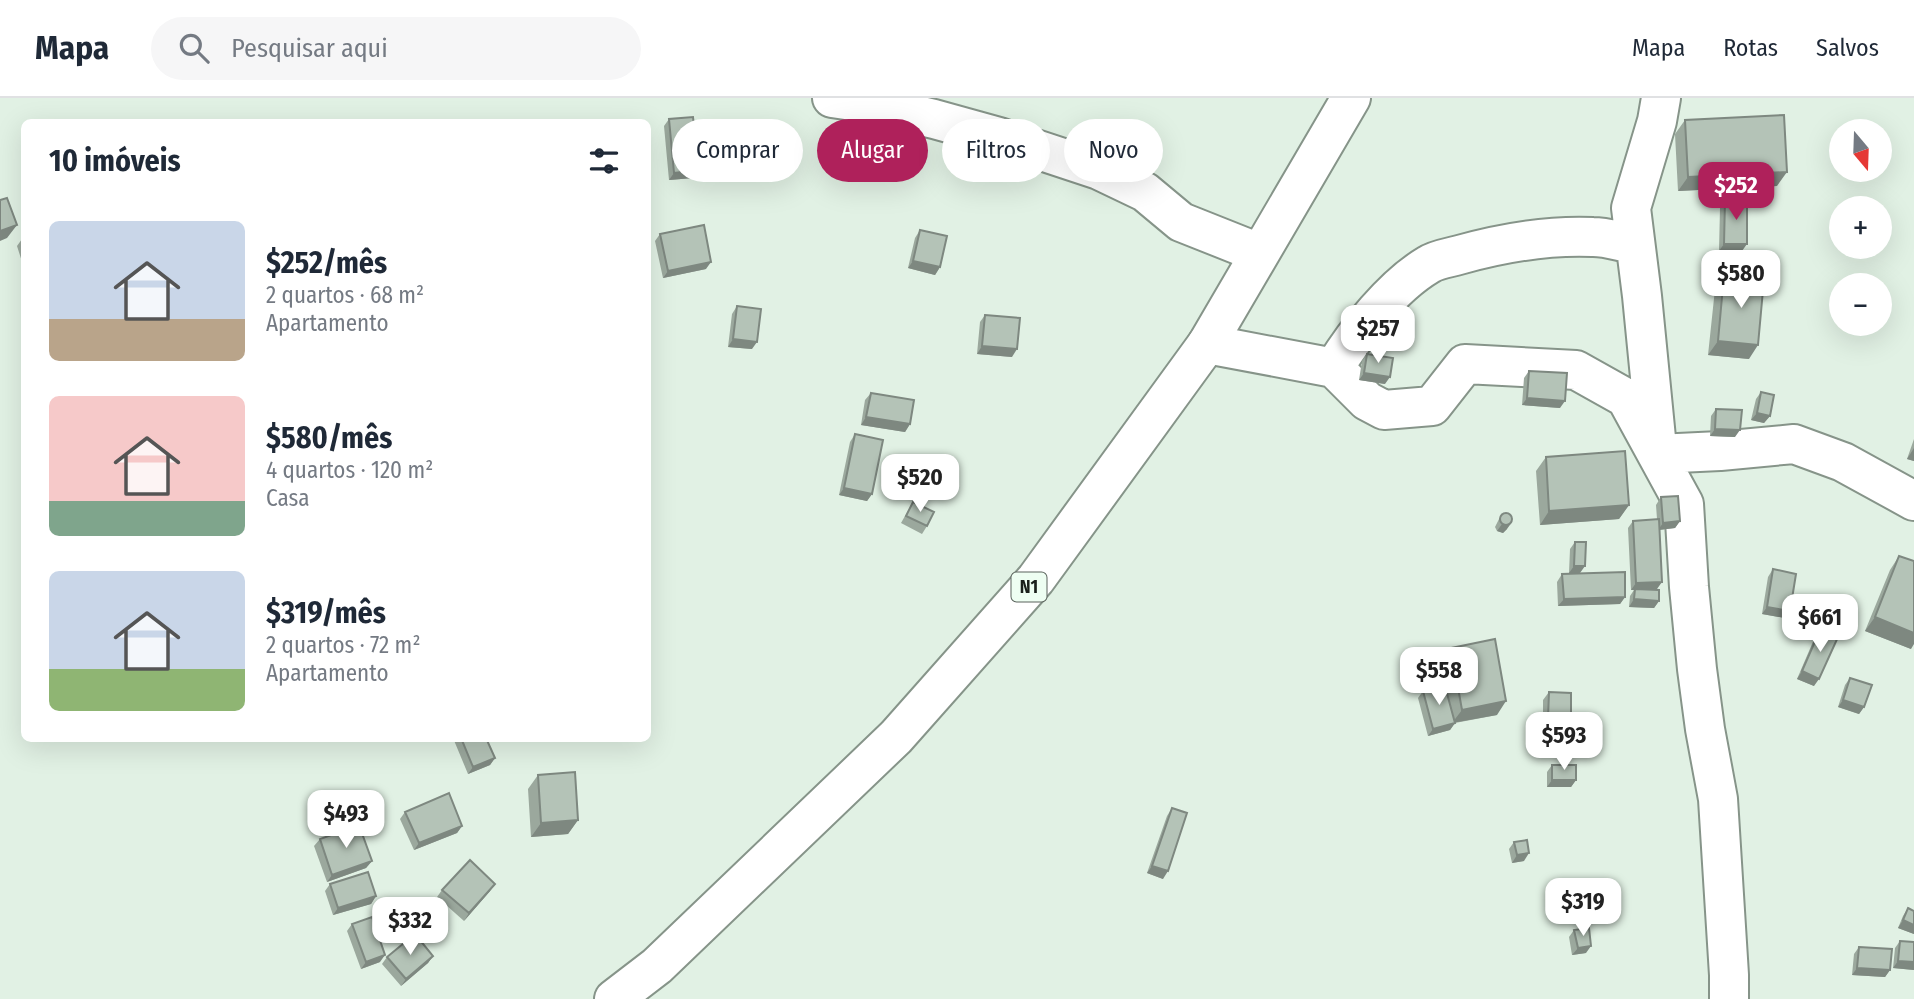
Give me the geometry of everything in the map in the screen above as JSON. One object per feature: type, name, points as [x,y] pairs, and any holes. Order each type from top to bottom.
[{"type":"main road","points":[[832,98],[934,119],[1099,170],[1145,192],[1181,222],[1259,253]]},
{"type":"main road","name":"N1","points":[[614,999],[657,966],[904,727],[1036,579],[1207,344],[1351,98]]},
{"type":"main road","points":[[1657,454],[1631,208],[1657,121],[1661,98]]},
{"type":"main road","points":[[1334,368],[1349,343],[1393,294],[1414,274],[1432,262],[1516,242],[1594,237],[1635,244]]},
{"type":"main road","points":[[1207,344],[1334,368],[1367,401],[1384,410],[1432,406],[1465,364],[1576,370],[1626,398],[1684,504],[1697,669],[1717,799],[1729,999]]},
{"type":"main road","points":[[1657,454],[1794,444],[1843,462],[1914,501]]},
{"type":"building","points":[[1784,115],[1787,172],[1688,177],[1685,120]]},
{"type":"building","points":[[693,117],[693,119],[672,119],[672,151],[669,119]]},
{"type":"building","points":[[7,198],[17,225],[0,231],[0,200]]},
{"type":"building","points":[[1725,200],[1747,200],[1747,244],[1724,244]]},
{"type":"building","points":[[704,225],[711,262],[668,271],[660,234]]},
{"type":"building","points":[[920,230],[947,236],[940,267],[913,261]]},
{"type":"building","points":[[1724,275],[1764,279],[1758,345],[1718,341]]},
{"type":"building","points":[[737,306],[761,309],[757,342],[733,339]]},
{"type":"building","points":[[985,315],[1020,318],[1017,349],[982,346]]},
{"type":"building","points":[[1367,354],[1393,358],[1390,377],[1364,373]]},
{"type":"building","points":[[1529,371],[1567,373],[1565,401],[1527,398]]},
{"type":"building","points":[[1761,392],[1774,395],[1770,416],[1757,413]]},
{"type":"building","points":[[871,393],[914,400],[910,424],[866,417]]},
{"type":"building","points":[[1716,409],[1742,410],[1740,430],[1715,429]]},
{"type":"building","points":[[855,434],[883,440],[872,494],[844,488]]},
{"type":"building","points":[[1625,451],[1629,505],[1549,511],[1546,457]]},
{"type":"building","points":[[1678,496],[1680,521],[1663,523],[1661,497]]},
{"type":"building","points":[[913,502],[934,512],[927,526],[906,516]]},
{"type":"building","points":[[1506,513],[1512,519],[1506,525],[1500,519]]},
{"type":"building","points":[[1659,519],[1662,582],[1636,583],[1633,521]]},
{"type":"building","points":[[1575,542],[1586,542],[1585,566],[1574,566]]},
{"type":"building","points":[[1899,556],[1914,561],[1914,633],[1875,617]]},
{"type":"building","points":[[1773,569],[1796,574],[1790,611],[1767,607]]},
{"type":"building","points":[[1625,572],[1625,597],[1564,599],[1562,574]]},
{"type":"building","points":[[1635,589],[1659,590],[1659,601],[1634,599]]},
{"type":"building","points":[[1820,630],[1838,637],[1819,679],[1802,671]]},
{"type":"building","points":[[1495,639],[1506,701],[1462,710],[1451,648]]},
{"type":"building","points":[[1850,678],[1872,685],[1864,707],[1843,700]]},
{"type":"building","points":[[1445,686],[1455,723],[1433,729],[1423,691]]},
{"type":"building","points":[[1549,692],[1571,693],[1571,719],[1548,718]]},
{"type":"building","points":[[463,742],[488,742],[495,758],[473,767]]},
{"type":"building","points":[[1552,765],[1576,765],[1576,780],[1552,780]]},
{"type":"building","points":[[575,772],[578,820],[541,823],[538,775]]},
{"type":"building","points":[[449,793],[462,826],[419,843],[405,812]]},
{"type":"building","points":[[1172,808],[1187,813],[1168,871],[1152,866]]},
{"type":"building","points":[[359,825],[372,861],[332,875],[320,839]]},
{"type":"building","points":[[1527,840],[1529,853],[1517,855],[1514,842]]},
{"type":"building","points":[[470,860],[495,884],[469,913],[442,890]]},
{"type":"building","points":[[368,872],[376,896],[338,908],[330,884]]},
{"type":"building","points":[[1908,908],[1914,911],[1914,925],[1903,920]]},
{"type":"building","points":[[372,917],[385,955],[366,962],[352,924]]},
{"type":"building","points":[[1589,928],[1591,946],[1578,948],[1574,930]]},
{"type":"building","points":[[415,934],[433,956],[406,979],[387,957]]},
{"type":"building","points":[[1900,941],[1914,942],[1914,962],[1898,961]]},
{"type":"building","points":[[1859,947],[1892,949],[1890,970],[1857,968]]}]
